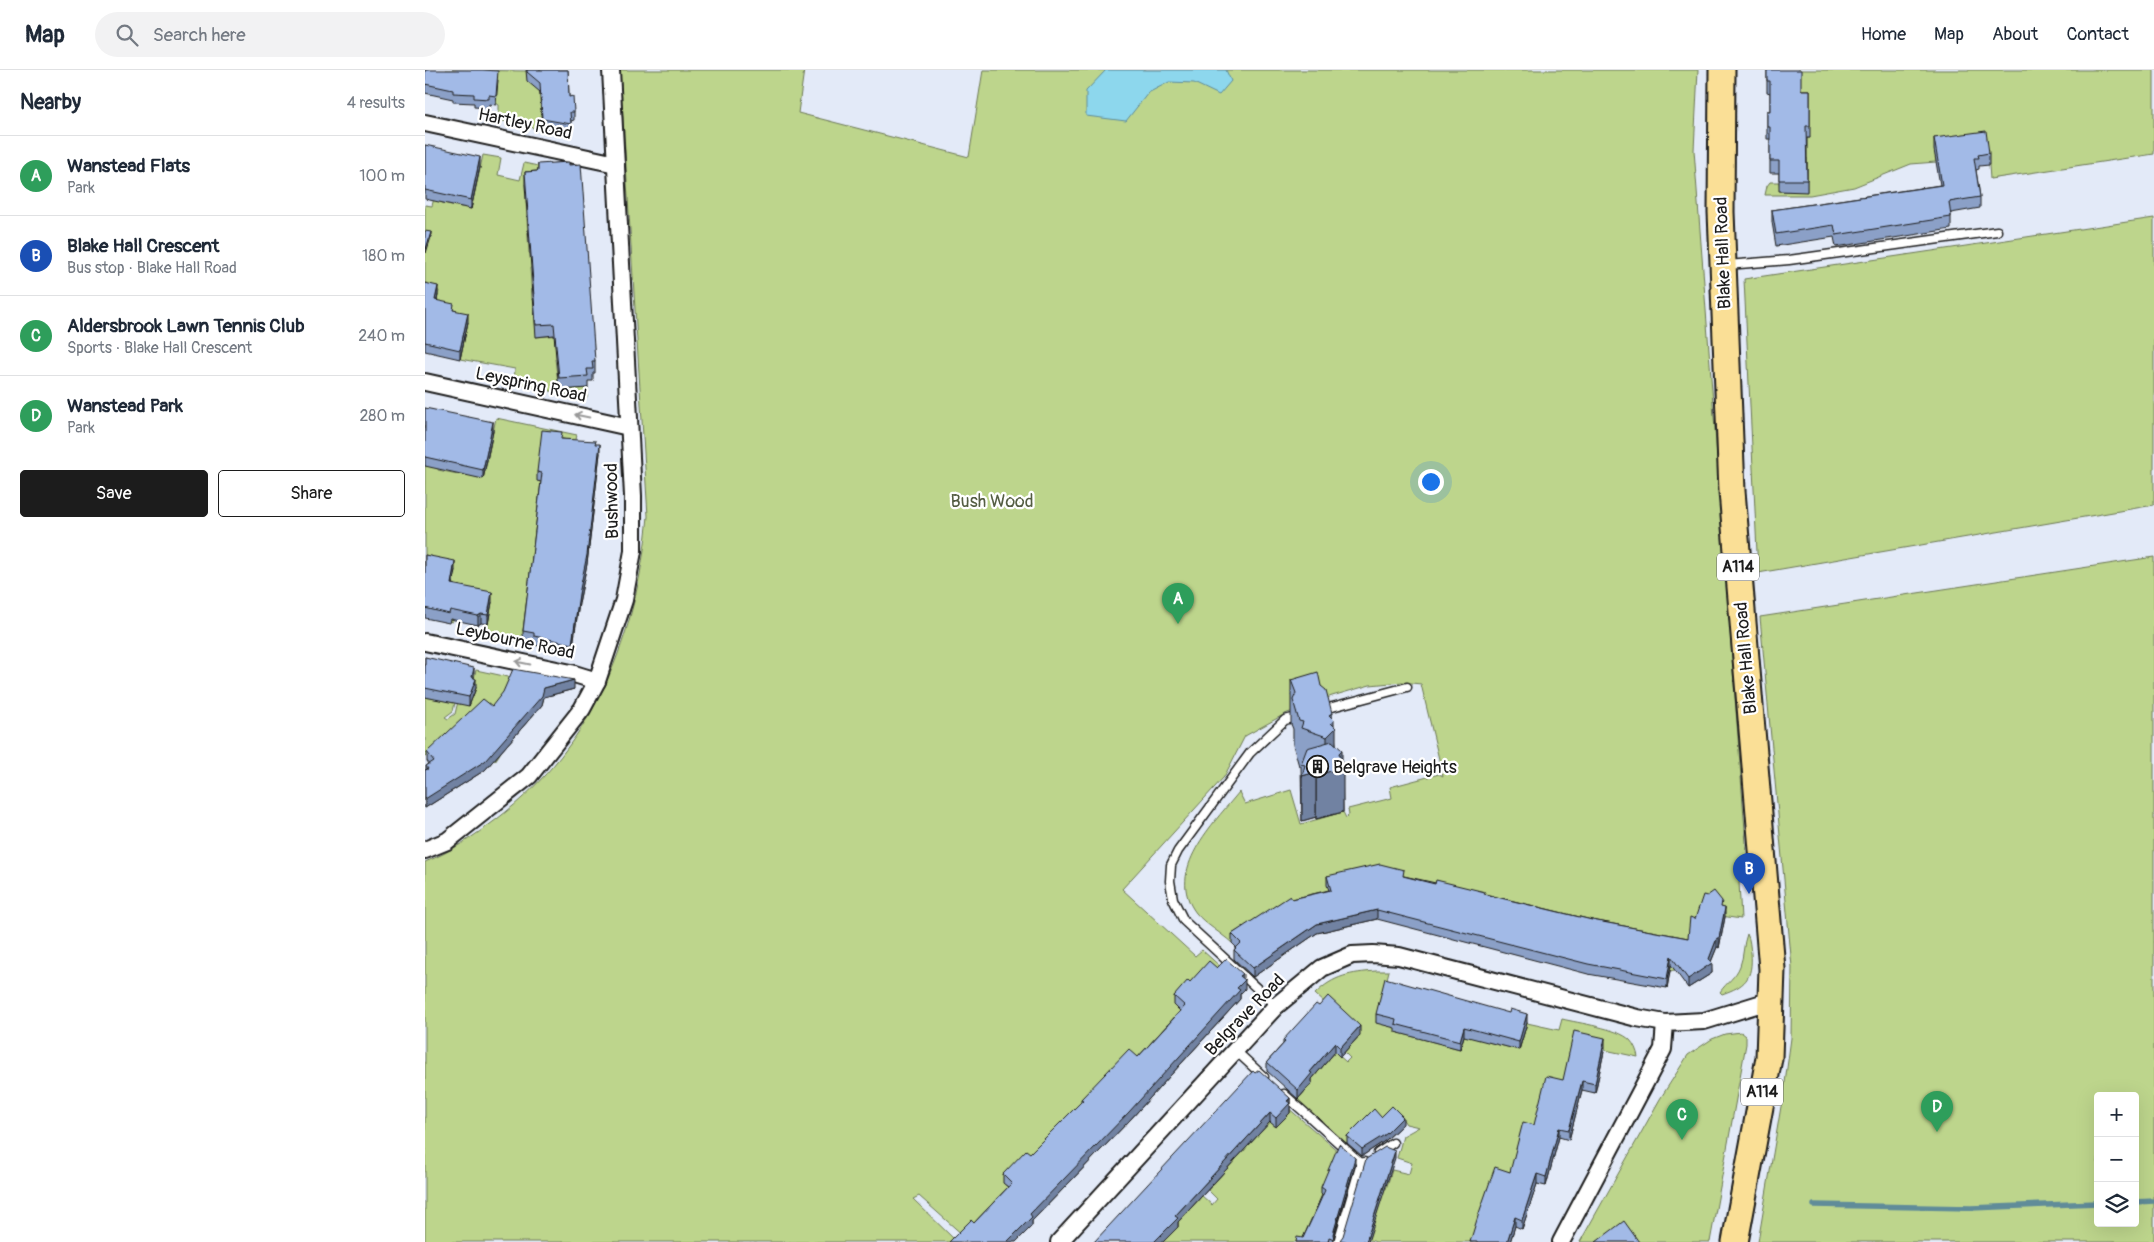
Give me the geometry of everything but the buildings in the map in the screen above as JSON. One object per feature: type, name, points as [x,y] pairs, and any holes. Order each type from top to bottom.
[{"type":"main road","name":"Blake Hall Road","points":[[1722,70],[1721,207],[1732,491],[1772,952],[1769,1058],[1735,1242]]},
{"type":"street","name":"Bushwood","points":[[425,850],[447,841],[529,776],[582,709],[597,681],[624,600],[633,551],[633,496],[611,70]]},
{"type":"street","name":"Hartley Road","points":[[425,123],[616,164]]},
{"type":"street","name":"Leyspring Road","points":[[425,382],[629,427]]},
{"type":"street","name":"Leybourne Road","points":[[425,642],[571,673],[597,681]]},
{"type":"street","name":"Belgrave Road","points":[[1059,1242],[1276,1006],[1322,968],[1352,955],[1399,956],[1637,1018],[1665,1023],[1704,1021],[1772,1000]]},
{"type":"street","points":[[1561,1242],[1663,1049],[1665,1023]]},
{"type":"lane","points":[[1723,266],[1789,260],[1997,231]]},
{"type":"lane","points":[[1276,1006],[1184,921],[1173,899],[1170,881],[1171,865],[1178,851],[1250,753],[1285,720],[1407,688]]},
{"type":"lane","points":[[1236,1051],[1273,1084]]},
{"type":"lane","points":[[1280,1091],[1361,1163]]},
{"type":"lane","points":[[1339,1242],[1361,1163],[1393,1143]]},
{"type":"green space","points":[[446,70],[529,71],[539,85],[542,130],[499,120],[499,105]]},
{"type":"green space","name":"Bush Wood","points":[[620,70],[804,70],[798,113],[969,157],[983,70],[1698,70],[1694,150],[1749,884],[1739,882],[1741,919],[1721,916],[1689,942],[1681,964],[1675,970],[1670,971],[1673,956],[1328,886],[1331,899],[1263,922],[1232,943],[1196,913],[1188,897],[1186,881],[1189,864],[1196,848],[1217,818],[1239,792],[1245,804],[1291,790],[1301,824],[1343,812],[1346,818],[1349,815],[1348,809],[1392,798],[1390,787],[1439,774],[1443,776],[1421,684],[1402,682],[1370,685],[1332,696],[1285,714],[1245,736],[1224,777],[1122,889],[1195,956],[1202,950],[1224,970],[1185,1015],[1003,1183],[1016,1195],[964,1236],[919,1196],[913,1199],[957,1242],[425,1242],[425,862],[462,843],[497,819],[531,789],[560,757],[585,722],[605,684],[621,645],[634,603],[642,560],[648,516]]},
{"type":"green space","points":[[1798,70],[2154,70],[2154,154],[1990,179],[1989,165],[1935,150],[1936,162],[1911,164],[1854,187],[1810,195],[1765,195],[1770,182],[1779,182],[1780,191],[1807,191],[1807,158],[1789,158],[1789,139],[1810,138],[1797,102]]},
{"type":"green space","points":[[483,155],[501,158],[498,175],[520,180],[524,163],[552,169],[525,184],[529,253],[557,266],[530,268],[532,299],[573,297],[536,337],[561,335],[558,359],[555,359],[559,390],[588,388],[587,398],[514,384],[515,369],[460,359],[468,322],[431,326],[439,291],[426,288],[425,292],[425,253],[431,237],[425,236],[425,205],[432,206],[438,182],[446,184],[442,203],[471,209]]},
{"type":"green space","points":[[2154,218],[2154,505],[1758,573],[1744,279]]},
{"type":"green space","points":[[496,418],[577,435],[566,485],[523,640],[534,642],[534,645],[485,636],[492,602],[458,594],[452,622],[449,621],[425,591],[425,465],[443,447],[438,470],[463,475],[468,452],[483,479]]},
{"type":"green space","points":[[2154,557],[2154,1242],[1758,1242],[1791,1038],[1792,967],[1760,617]]},
{"type":"green space","points":[[476,670],[513,678],[484,737],[501,752],[495,761],[460,730],[425,757],[425,697],[453,702],[462,674],[453,711],[445,717],[448,719],[455,714],[459,697],[472,686]]},
{"type":"green space","points":[[1747,934],[1751,953],[1749,975],[1737,988],[1722,994],[1720,992],[1740,966]]},
{"type":"green space","points":[[1389,971],[1376,1022],[1396,1028],[1396,1032],[1460,1049],[1469,1017],[1488,1042],[1519,1050],[1527,1023],[1559,1030],[1562,1019],[1617,1032],[1630,1040],[1636,1050],[1638,1057],[1605,1050],[1605,1047],[1563,1089],[1535,1131],[1510,1181],[1473,1242],[1376,1242],[1353,1235],[1384,1189],[1386,1189],[1392,1170],[1409,1174],[1412,1163],[1397,1158],[1403,1136],[1419,1127],[1406,1124],[1399,1114],[1383,1122],[1374,1116],[1344,1145],[1296,1101],[1312,1083],[1308,1079],[1335,1052],[1346,1062],[1350,1058],[1340,1048],[1360,1035],[1315,994],[1329,983],[1343,976]]},
{"type":"green space","points":[[1741,1032],[1746,1036],[1746,1044],[1710,1242],[1580,1242],[1660,1099],[1688,1055],[1712,1039],[1725,1034]]},
{"type":"green space","points":[[1279,1100],[1339,1152],[1308,1242],[1163,1242],[1177,1227],[1173,1223],[1201,1195],[1212,1205],[1217,1199],[1208,1190],[1269,1121],[1276,1127],[1289,1113]]},
{"type":"water","points":[[1106,70],[1226,70],[1231,81],[1219,95],[1194,83],[1169,82],[1148,93],[1126,121],[1086,116],[1086,91]]},
{"type":"waterway","points":[[2139,1202],[2154,1201]]},
{"type":"waterway","points":[[1814,1205],[1971,1208],[2094,1203]]},
{"type":"place","name":"Wanstead Flats","points":[[1178,624]]},
{"type":"place","name":"Belgrave Heights","points":[[1317,767]]},
{"type":"place","name":"Blake Hall Crescent","points":[[1749,894]]},
{"type":"place","name":"Wanstead Park","points":[[1937,1132]]},
{"type":"place","name":"Aldersbrook Lawn Tennis Club","points":[[1682,1140]]}]
